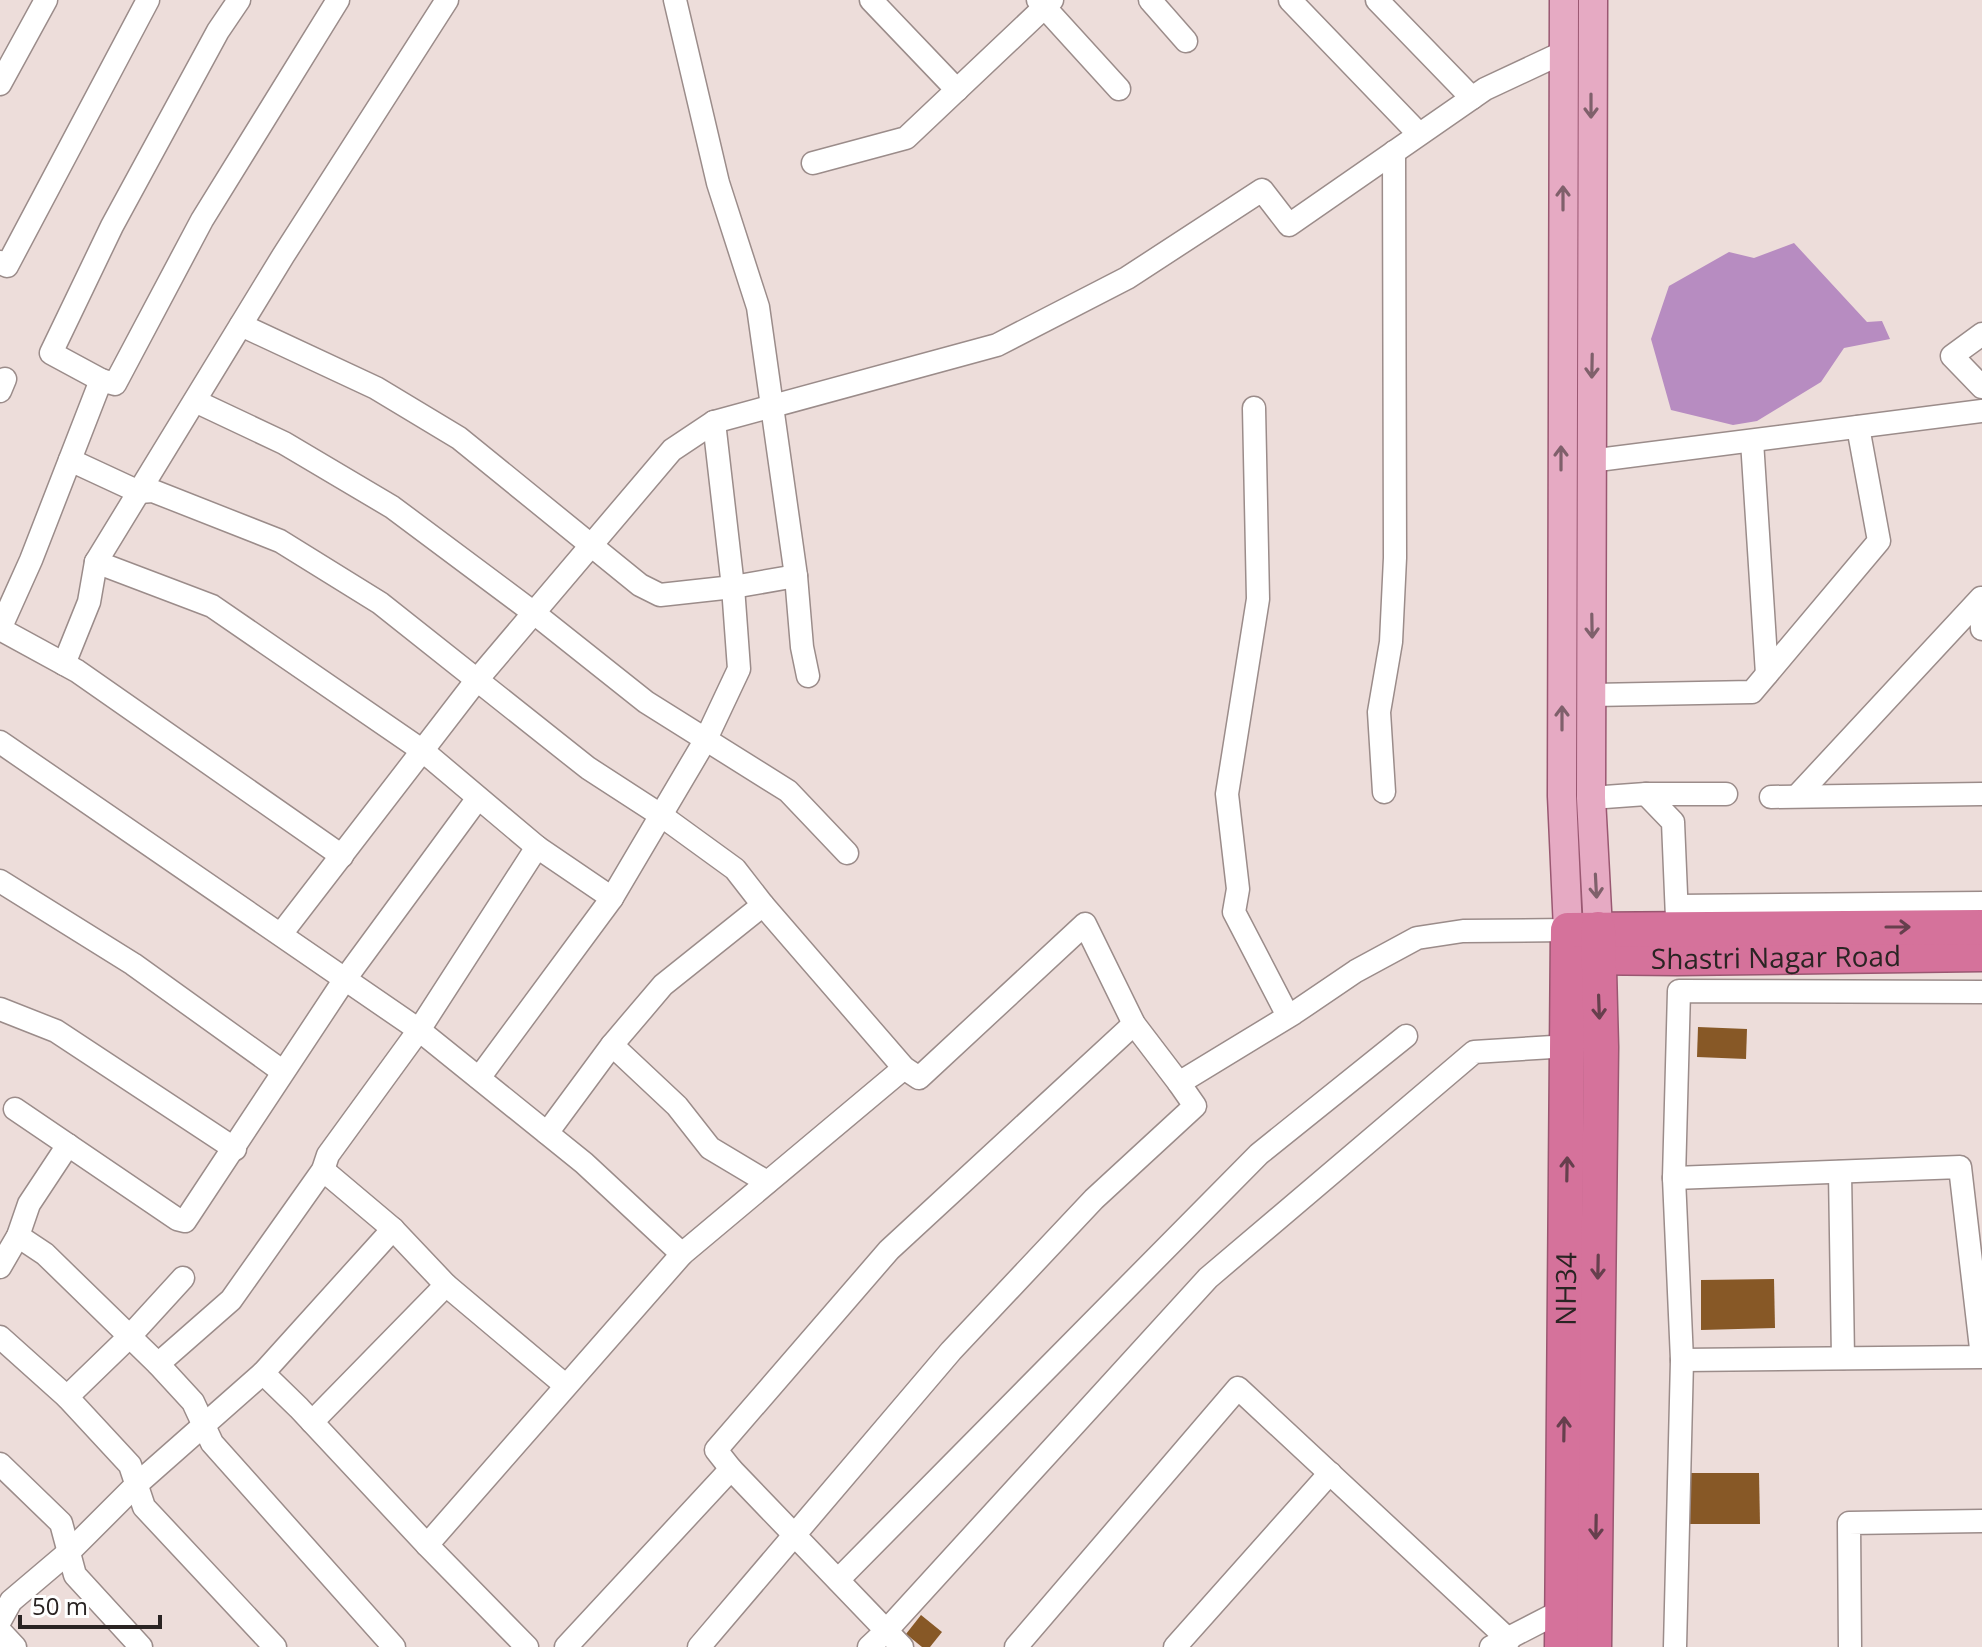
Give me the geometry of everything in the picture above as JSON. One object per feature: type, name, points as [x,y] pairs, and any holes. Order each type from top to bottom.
[{"type":"highway","points":[[1678,946],[1982,927]]},
{"type":"highway","name":"Shastri Nagar Road","points":[[1583,943],[1982,954]]},
{"type":"highway","name":"NH34","points":[[1583,943],[1569,1046],[1583,1207]]},
{"type":"highway","name":"NH34","points":[[1583,943],[1601,1047],[1583,1207],[1581,1347],[1580,1479],[1594,1647]]},
{"type":"highway","name":"NH34","points":[[1562,1647],[1561,1611],[1580,1479]]},
{"type":"main road","points":[[1564,0],[1578,52],[1593,301],[1590,461],[1593,695],[1583,943]]},
{"type":"main road","points":[[1583,943],[1562,796],[1578,52],[1593,0]]},
{"type":"street","points":[[0,84],[46,0]]},
{"type":"street","points":[[0,262],[7,266],[148,0]]},
{"type":"street","points":[[239,0],[218,31],[112,226],[51,353],[101,380],[115,384],[202,220],[338,0]]},
{"type":"street","points":[[64,664],[89,602],[96,562],[241,325],[447,0]]},
{"type":"street","points":[[675,0],[718,183],[758,307],[774,406],[808,676]]},
{"type":"street","points":[[871,0],[957,90]]},
{"type":"street","points":[[1150,0],[1186,41]]},
{"type":"street","points":[[1290,0],[1419,134]]},
{"type":"street","points":[[1377,0],[1472,98]]},
{"type":"street","points":[[813,163],[906,138],[1045,2],[1119,89]]},
{"type":"street","points":[[281,934],[476,681],[672,450],[714,422],[997,345],[1127,278],[1262,190],[1289,225],[1485,89],[1578,52]]},
{"type":"street","points":[[1384,792],[1379,712],[1391,642],[1395,558],[1394,152]]},
{"type":"street","points":[[241,325],[376,388],[459,438],[640,585],[660,595],[796,576]]},
{"type":"street","points":[[1982,334],[1952,356],[1982,387]]},
{"type":"street","points":[[101,380],[31,560],[0,629],[64,664],[342,856]]},
{"type":"street","points":[[195,401],[284,443],[392,507],[646,702],[788,791],[847,853]]},
{"type":"street","points":[[1254,408],[1258,599],[1227,794],[1238,889],[1234,912],[1288,1016]]},
{"type":"street","points":[[1590,461],[1982,411]]},
{"type":"street","points":[[479,1078],[612,898],[706,739],[739,669],[714,422]]},
{"type":"street","points":[[1593,695],[1752,692],[1879,541],[1858,427]]},
{"type":"street","points":[[1752,441],[1767,674]]},
{"type":"street","points":[[70,460],[139,492],[153,491],[280,541],[380,603],[588,768],[735,869],[904,1068],[919,1078],[1085,924],[1134,1024],[1195,1106],[1094,1199],[951,1351],[699,1647]]},
{"type":"street","points":[[96,562],[212,606],[423,751],[537,847],[612,898]]},
{"type":"street","points":[[1797,796],[1981,598],[1982,629]]},
{"type":"street","points":[[0,742],[419,1030],[584,1163],[682,1254]]},
{"type":"street","points":[[1646,794],[1673,822],[1678,946],[1674,1178],[1682,1360],[1675,1647]]},
{"type":"street","points":[[1591,798],[1726,794]]},
{"type":"street","points":[[1771,797],[1982,794]]},
{"type":"street","points":[[15,1109],[177,1219],[185,1221],[345,979],[478,798]]},
{"type":"street","points":[[158,1364],[231,1300],[323,1170],[328,1155],[419,1030],[537,847]]},
{"type":"street","points":[[0,881],[133,964],[282,1071]]},
{"type":"street","points":[[1678,946],[1982,903]]},
{"type":"street","points":[[547,1133],[612,1045],[663,985],[763,905]]},
{"type":"street","points":[[1179,1083],[1356,971],[1417,938],[1463,931],[1583,943]]},
{"type":"street","points":[[1678,946],[1982,992]]},
{"type":"street","points":[[0,1009],[56,1031],[235,1149]]},
{"type":"street","points":[[894,1639],[716,1450],[889,1250],[1134,1024]]},
{"type":"street","points":[[838,1580],[1259,1154],[1406,1036]]},
{"type":"street","points":[[612,1045],[677,1106],[710,1148],[767,1182]]},
{"type":"street","points":[[869,1647],[894,1639],[1208,1278],[1474,1052],[1569,1046]]},
{"type":"street","points":[[427,1545],[682,1254],[904,1068]]},
{"type":"street","points":[[0,1267],[18,1236],[29,1204],[68,1145]]},
{"type":"street","points":[[1674,1178],[1960,1167],[1982,1358],[1682,1360]]},
{"type":"street","points":[[323,1170],[393,1229],[446,1285],[565,1385]]},
{"type":"street","points":[[1840,1172],[1843,1358]]},
{"type":"street","points":[[0,1621],[6,1596],[70,1551],[136,1485],[263,1373],[393,1229]]},
{"type":"street","points":[[18,1236],[45,1254],[193,1402],[212,1443],[394,1647]]},
{"type":"street","points":[[67,1397],[130,1336],[183,1278]]},
{"type":"street","points":[[312,1422],[446,1285]]},
{"type":"street","points":[[0,1337],[67,1397],[130,1465],[144,1507],[275,1647]]},
{"type":"street","points":[[263,1373],[527,1647]]},
{"type":"street","points":[[1016,1647],[1238,1388],[1330,1473],[1500,1643],[1561,1611]]},
{"type":"street","points":[[0,1464],[61,1523],[75,1575],[141,1647]]},
{"type":"street","points":[[566,1647],[731,1469]]},
{"type":"street","points":[[1175,1647],[1330,1473]]},
{"type":"street","points":[[1850,1647],[1849,1523],[1982,1521]]},
{"type":"street","points":[[0,1631],[15,1647]]},
{"type":"shaded area","points":[[1794,243],[1867,322],[1882,321],[1890,339],[1844,348],[1821,382],[1757,421],[1733,425],[1671,410],[1651,339],[1669,286],[1729,252],[1754,258]]},
{"type":"building","points":[[1698,1027],[1747,1029],[1746,1059],[1697,1057]]},
{"type":"building","points":[[1774,1279],[1775,1328],[1701,1330],[1701,1280]]},
{"type":"building","points":[[1686,1473],[1759,1473],[1760,1524],[1687,1524]]},
{"type":"building","points":[[921,1615],[942,1632],[930,1647],[922,1647],[906,1634]]}]
